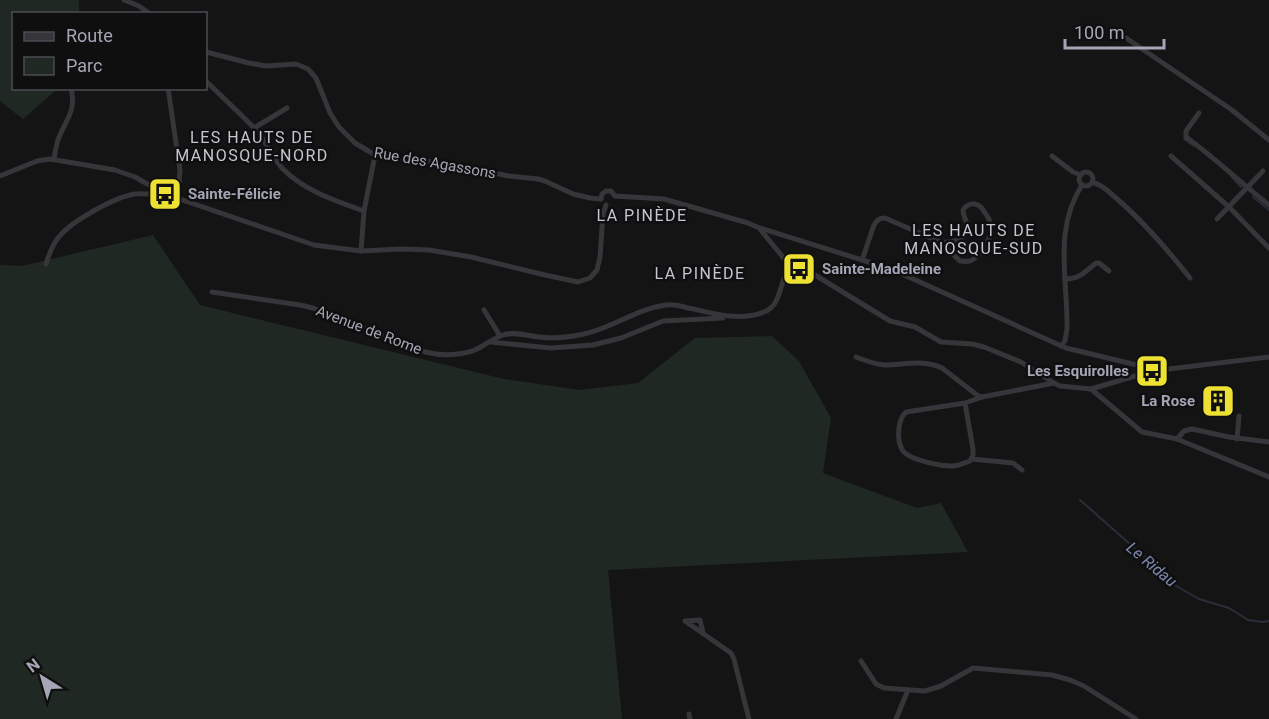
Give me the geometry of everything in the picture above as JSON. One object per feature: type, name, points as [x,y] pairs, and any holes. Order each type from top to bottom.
[{"type":"street","points":[[124,0],[147,12]]},
{"type":"street","points":[[1126,38],[1223,104],[1269,140]]},
{"type":"street","name":"Rue des Agassons","points":[[207,52],[266,66],[297,64],[308,69],[318,82],[330,113],[339,127],[355,143],[375,155],[449,164],[509,176],[538,179],[573,194],[601,199]]},
{"type":"street","points":[[207,82],[254,128],[266,142],[278,163],[290,175],[324,196],[364,211]]},
{"type":"street","points":[[54,159],[58,140],[73,109],[71,90]]},
{"type":"street","points":[[168,90],[180,170],[173,197]]},
{"type":"street","points":[[254,128],[287,108]]},
{"type":"street","points":[[1199,112],[1186,131],[1186,137],[1269,205]]},
{"type":"street","points":[[361,251],[364,211],[375,155]]},
{"type":"street","points":[[1052,156],[1073,172],[1081,175],[1089,173],[1093,178],[1092,182],[1088,186],[1082,185]]},
{"type":"street","points":[[1171,156],[1228,207],[1269,248]]},
{"type":"street","points":[[0,176],[37,162],[54,159],[115,170],[135,177],[165,195]]},
{"type":"street","points":[[1217,219],[1263,171]]},
{"type":"street","points":[[1061,346],[1065,341],[1067,330],[1063,251],[1066,225],[1069,209],[1082,185],[1081,175]]},
{"type":"street","points":[[1092,182],[1101,186],[1135,214],[1164,244],[1190,278]]},
{"type":"street","points":[[46,264],[52,247],[60,236],[70,226],[93,212],[134,194],[165,195],[308,244],[361,251],[429,250],[471,257],[578,282],[584,281],[595,273],[598,266],[602,223],[612,202],[611,191],[602,194],[601,199],[612,202],[664,200],[748,223],[891,269],[1061,346],[1137,365],[1148,372]]},
{"type":"street","points":[[862,260],[874,225],[885,218],[940,242],[960,261],[971,261],[978,255],[989,238],[992,228],[989,219],[980,206],[969,204],[963,211],[968,226],[964,236],[953,242],[940,242]]},
{"type":"street","points":[[759,228],[789,265],[814,275],[890,321],[915,327],[941,342],[984,347],[1021,362],[1054,384],[1090,389],[1148,372],[1269,357]]},
{"type":"street","points":[[1065,279],[1084,274],[1096,263],[1100,263],[1109,271]]},
{"type":"street","points":[[490,342],[544,348],[593,345],[621,338],[663,321],[758,314],[771,308],[776,302],[789,265]]},
{"type":"street","name":"Avenue de Rome","points":[[212,292],[313,308],[431,354],[471,352],[500,336]]},
{"type":"street","points":[[484,310],[500,336],[509,334],[547,337],[584,334],[605,328],[646,310],[668,305],[678,305],[727,317]]},
{"type":"street","points":[[856,357],[885,365],[922,363],[936,365],[982,397]]},
{"type":"street","points":[[1022,470],[1013,463],[972,459],[955,466],[913,458],[904,452],[899,440],[901,417],[906,412],[965,403],[982,397],[1054,384]]},
{"type":"street","points":[[1090,389],[1139,430],[1177,440],[1269,477]]},
{"type":"street","points":[[965,403],[973,448],[972,459]]},
{"type":"street","points":[[1238,439],[1239,416]]},
{"type":"street","points":[[1177,440],[1184,431],[1189,429],[1238,439],[1269,442]]},
{"type":"street","points":[[703,633],[733,656],[749,719]]},
{"type":"street","points":[[861,661],[878,686],[908,690],[925,691],[941,686],[973,668],[1052,675],[1077,682],[1136,719]]},
{"type":"street","points":[[896,719],[908,690]]},
{"type":"green space","points":[[0,0],[79,0],[79,12],[12,12],[12,90],[56,90],[23,119],[0,101]]},
{"type":"green space","points":[[153,235],[200,305],[504,379],[580,390],[638,383],[695,338],[772,336],[799,361],[831,418],[823,473],[917,508],[941,503],[968,552],[608,570],[622,719],[0,719],[0,265],[22,266]]},
{"type":"waterway","points":[[1184,139],[1194,146]]},
{"type":"waterway","points":[[1231,176],[1241,187]]},
{"type":"waterway","points":[[1253,197],[1269,210]]},
{"type":"waterway","name":"Le Ridau","points":[[1080,500],[1171,583],[1199,599],[1229,608],[1248,620],[1269,621]]},
{"type":"place","name":"Sainte-Félicie","points":[[165,194]]},
{"type":"place","name":"Sainte-Madeleine","points":[[799,269]]},
{"type":"place","name":"Les Esquirolles","points":[[1152,371]]},
{"type":"place","name":"La Rose","points":[[1218,401]]},
{"type":"district","name":"LES HAUTS DE MANOSQUE-NORD","points":[[252,146]]},
{"type":"district","name":"LA PINÈDE","points":[[642,215]]},
{"type":"district","name":"LES HAUTS DE MANOSQUE-SUD","points":[[974,239]]},
{"type":"district","name":"LA PINÈDE","points":[[700,273]]}]
